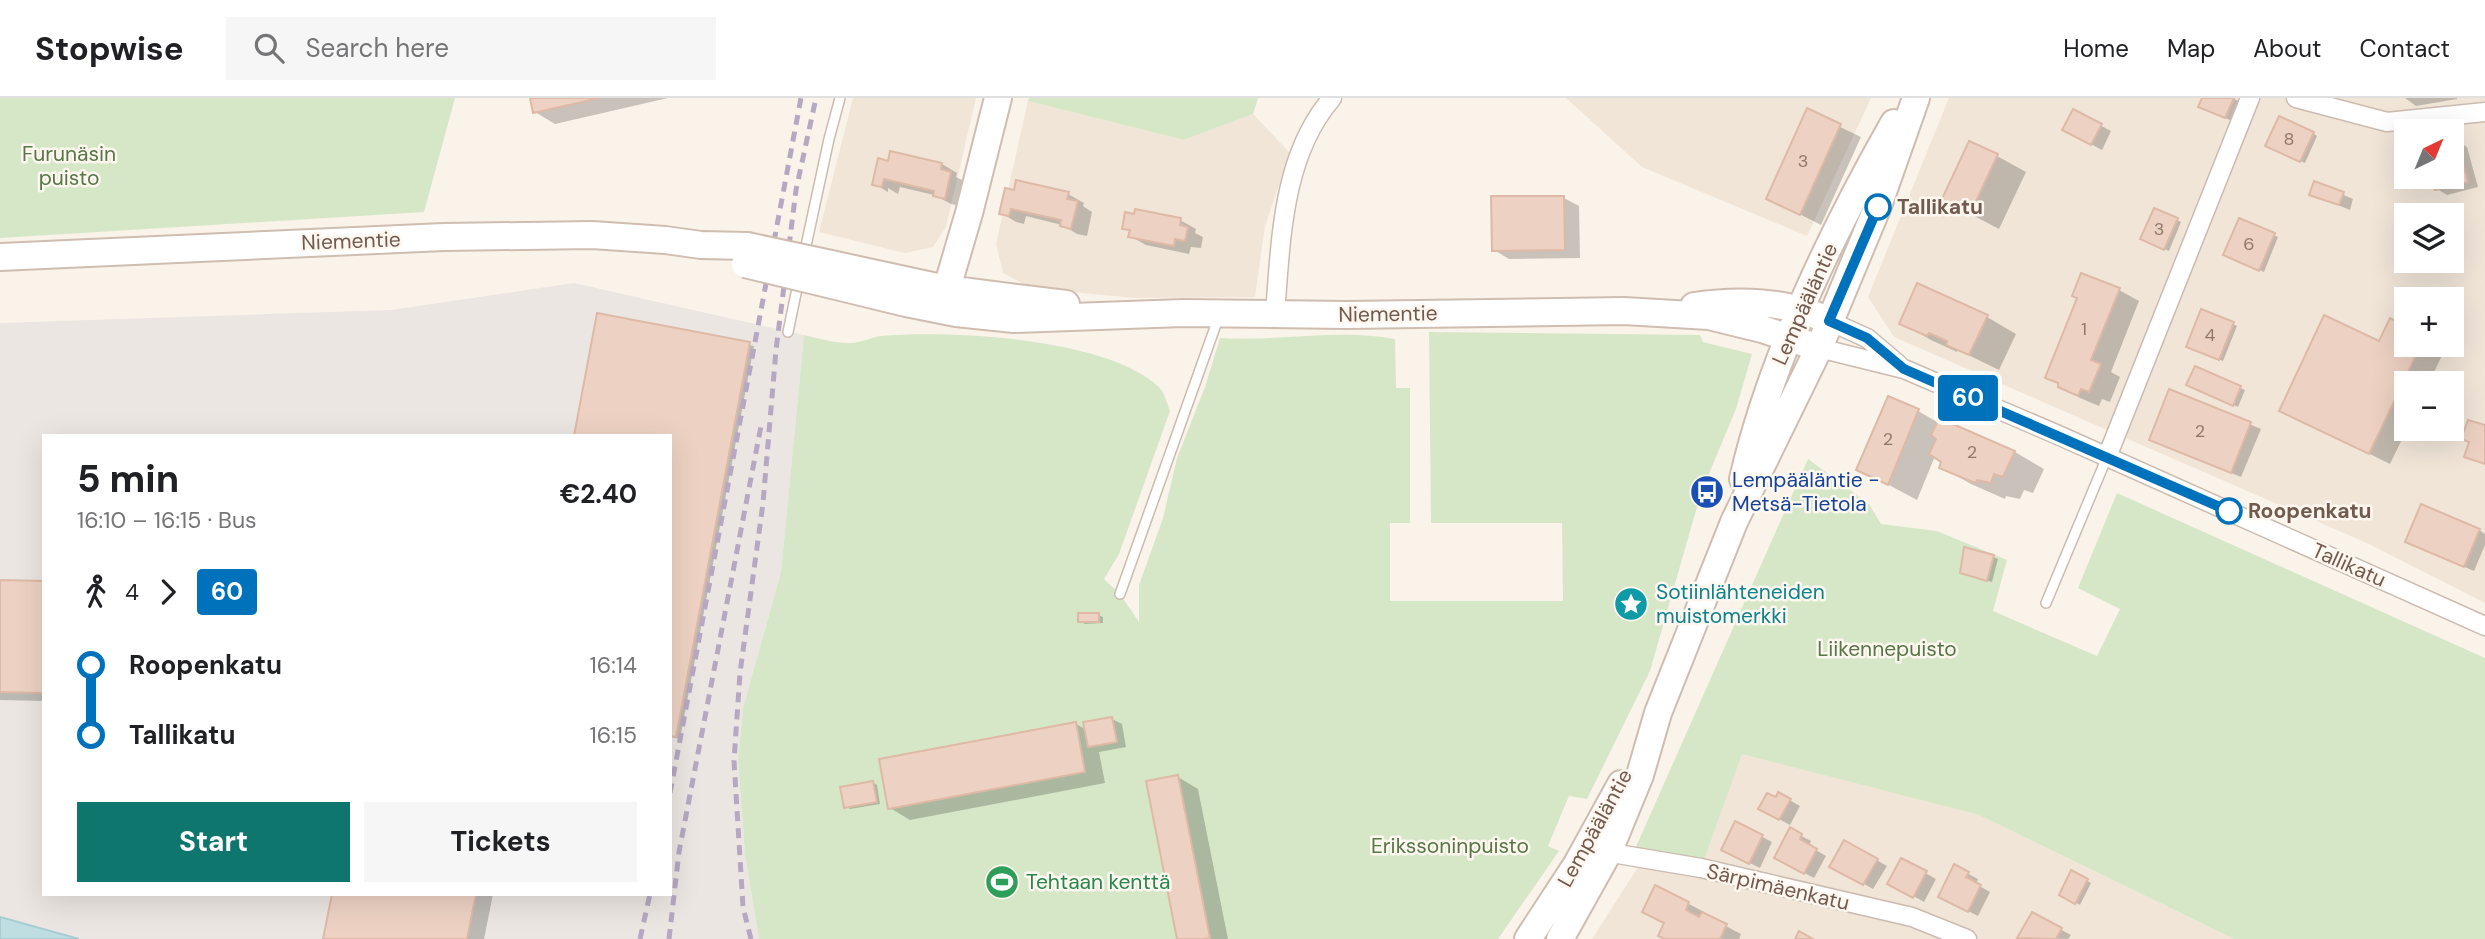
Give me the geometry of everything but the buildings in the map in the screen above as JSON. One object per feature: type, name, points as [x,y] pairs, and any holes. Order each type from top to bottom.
[{"type":"main road","points":[[953,301],[969,213],[998,98]]},
{"type":"main road","name":"Lempääläntie","points":[[1734,522],[1760,410],[1788,338],[1850,206],[1909,98]]},
{"type":"main road","name":"Lempääläntie","points":[[1560,939],[1597,850],[1640,775],[1657,714],[1734,522],[1819,348],[1878,206],[1916,98]]},
{"type":"main road","name":"Niementie","points":[[0,257],[444,237],[592,235],[665,240],[701,246],[953,301],[1014,319],[1130,314],[1646,312],[1709,316],[1819,348]]},
{"type":"main road","name":"Niementie","points":[[1646,312],[1733,300],[1801,309],[1829,321]]},
{"type":"main road","name":"Lempääläntie","points":[[1528,939],[1550,907],[1597,850]]},
{"type":"street","points":[[1275,313],[1280,243],[1290,187],[1303,144],[1332,98]]},
{"type":"street","points":[[2107,457],[2250,98]]},
{"type":"street","points":[[2296,98],[2387,122],[2485,113]]},
{"type":"street","name":"Tallikatu","points":[[1829,321],[1867,338],[1904,369]]},
{"type":"street","name":"Tallikatu","points":[[1819,348],[1904,369],[2485,626]]},
{"type":"street","name":"Särpimäenkatu","points":[[1597,850],[1701,868],[1912,917],[1967,939]]},
{"type":"lane","points":[[788,332],[840,98]]},
{"type":"lane","points":[[1120,594],[1219,314]]},
{"type":"lane","points":[[2046,603],[2107,457]]},
{"type":"shaded area","points":[[853,98],[976,98],[946,227],[933,247],[905,253],[819,232]]},
{"type":"shaded area","points":[[1566,98],[1871,98],[1807,236],[1642,167]]},
{"type":"shaded area","points":[[1949,98],[2485,98],[2485,603],[2369,544],[1894,337],[1868,297]]},
{"type":"shaded area","points":[[1028,101],[1184,140],[1253,114],[1290,153],[1265,226],[1255,297],[1134,298],[1031,288],[1003,273],[996,244]]},
{"type":"shaded area","points":[[574,283],[804,335],[781,572],[743,708],[738,759],[745,854],[759,939],[0,939],[0,323],[391,310]]},
{"type":"shaded area","points":[[1741,753],[1979,815],[2234,939],[1592,939],[1638,867],[1699,867]]},
{"type":"green space","name":"Furunäsin puisto","points":[[0,98],[455,98],[424,212],[0,238]]},
{"type":"green space","points":[[1029,98],[1258,98],[1253,114],[1184,140],[1028,101]]},
{"type":"green space","name":"Erikssoninpuisto","points":[[1429,332],[1700,335],[1703,342],[1752,354],[1736,409],[1701,493],[1650,671],[1587,799],[1569,796],[1548,846],[1559,851],[1498,939],[759,939],[745,854],[738,759],[743,708],[781,572],[804,335],[845,343],[912,334],[1027,341],[1103,358],[1135,370],[1159,387],[1170,411],[1119,554],[1104,579],[1120,594],[1139,622],[1139,585],[1163,518],[1177,458],[1205,387],[1220,338],[1352,335],[1395,339],[1396,388],[1410,388],[1410,523],[1390,523],[1390,601],[1563,601],[1562,523],[1431,523]]},
{"type":"green space","name":"Liikennepuisto","points":[[1808,459],[1869,504],[1881,524],[1937,531],[2007,560],[1993,611],[2097,656],[2120,609],[2078,588],[2117,493],[2485,658],[2485,939],[2234,939],[1979,815],[1742,754],[1701,868],[1631,858]]},
{"type":"water","points":[[0,917],[79,939],[0,939]]},
{"type":"railway","points":[[672,782],[801,98]]},
{"type":"railway","points":[[751,939],[743,907],[734,761],[740,673],[763,503],[776,350],[796,190],[816,98]]},
{"type":"railway","points":[[669,939],[679,852],[761,426]]},
{"type":"railway","points":[[640,939],[650,896]]},
{"type":"bus line","name":"60","points":[[1878,207],[1829,321],[1848,327],[1867,338],[1904,369],[2229,511]]},
{"type":"place","name":"Tallikatu","points":[[1878,207]]},
{"type":"place","name":"Lempääläntie - Metsä-Tietola","points":[[1707,492]]},
{"type":"place","name":"Roopenkatu","points":[[2229,511]]},
{"type":"place","name":"Sotiinlähteneiden muistomerkki","points":[[1631,604]]},
{"type":"place","name":"Tehtaan kenttä","points":[[1002,882]]}]
